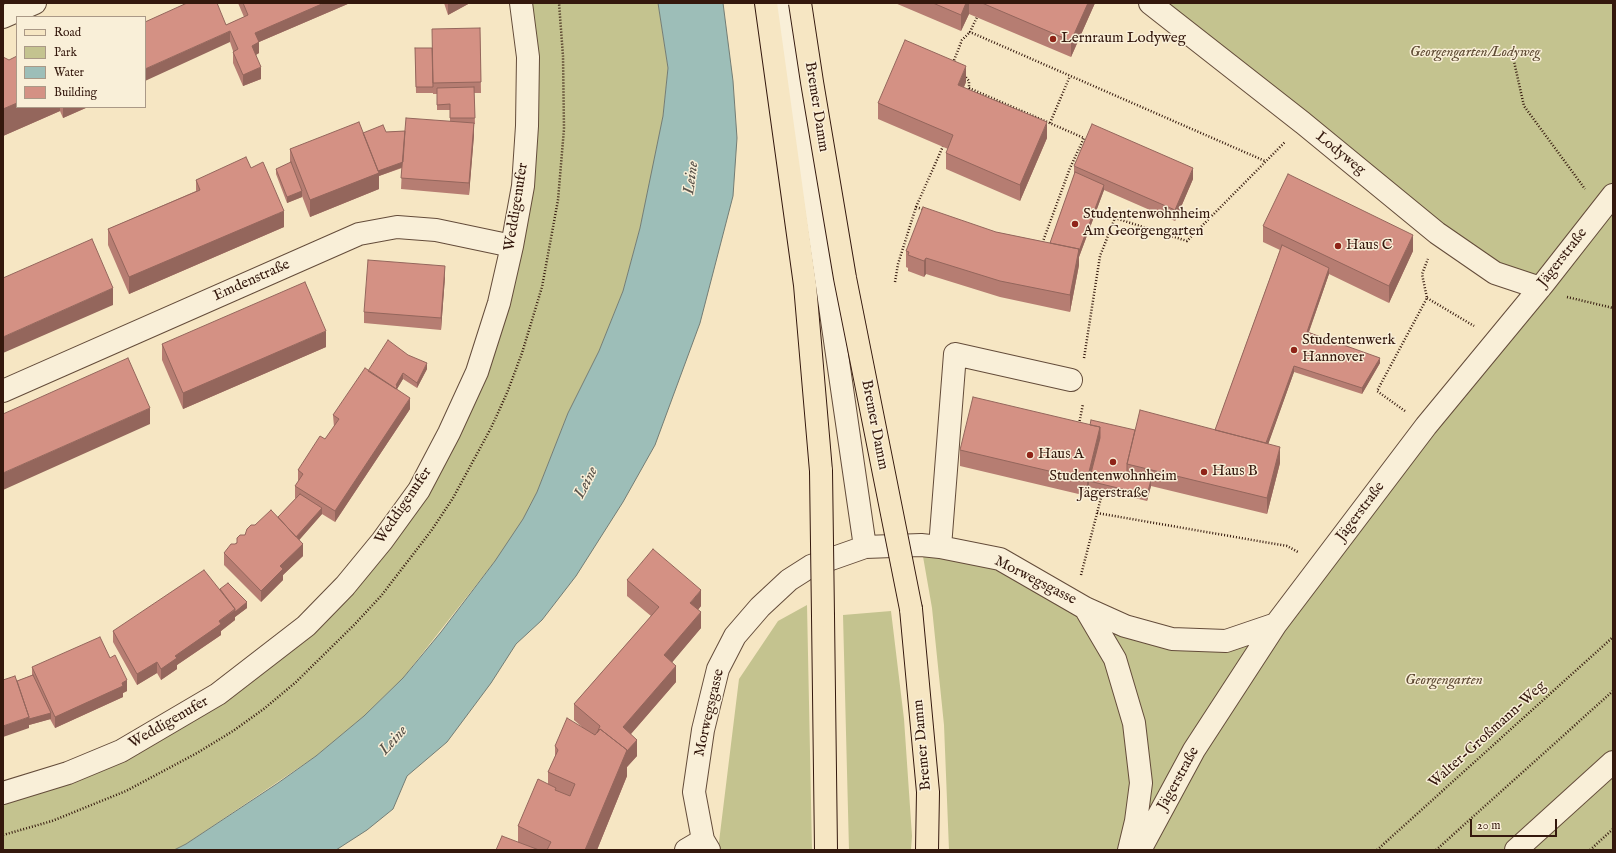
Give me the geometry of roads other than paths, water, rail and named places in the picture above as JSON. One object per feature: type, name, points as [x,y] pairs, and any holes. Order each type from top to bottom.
[{"type":"main road","points":[[766,3],[805,285],[821,471],[826,850]]},
{"type":"main road","name":"Bremer Damm","points":[[800,3],[845,278],[911,609],[928,792],[927,850]]},
{"type":"street","points":[[3,17],[35,3]]},
{"type":"street","name":"Weddigenufer","points":[[3,793],[68,773],[121,751],[218,694],[306,626],[345,586],[382,541],[419,490],[449,433],[477,372],[499,303],[512,246],[523,186],[527,126],[528,57],[521,3]]},
{"type":"street","points":[[786,3],[865,547]]},
{"type":"street","name":"Lodyweg","points":[[1150,3],[1303,123],[1436,233],[1495,273],[1540,288]]},
{"type":"street","name":"Jägerstraße","points":[[1140,850],[1194,750],[1276,624],[1426,426],[1540,288],[1607,203]]},
{"type":"street","name":"Emdenstraße","points":[[3,391],[359,234],[397,227],[436,230],[512,246]]},
{"type":"street","points":[[940,547],[955,354],[1070,380]]},
{"type":"street","name":"Morwegsgasse","points":[[699,847],[694,792],[703,730],[718,669],[735,636],[760,606],[789,580],[811,566],[865,547],[921,545],[940,547],[1000,559],[1080,604],[1125,626],[1172,639],[1226,641],[1276,624]]},
{"type":"street","name":"Morwegsgasse","points":[[1080,604],[1115,659],[1134,723],[1141,783],[1136,821],[1129,850]]},
{"type":"street","points":[[1516,850],[1613,762]]},
{"type":"water","name":"Leine","points":[[658,3],[723,3],[733,81],[737,138],[733,196],[700,323],[655,445],[623,502],[576,576],[542,620],[516,644],[491,683],[447,742],[407,776],[393,809],[367,830],[336,850],[174,850],[186,844],[278,783],[316,756],[364,716],[403,678],[441,632],[495,561],[523,519],[537,492],[568,413],[599,351],[623,291],[640,228],[663,116],[668,68]]},
{"type":"place","name":"Lernraum Lodyweg","points":[[1053,39]]},
{"type":"place","name":"Studentenwohnheim Am Georgengarten","points":[[1075,224]]},
{"type":"place","name":"Haus C","points":[[1338,246]]},
{"type":"place","name":"Studentenwerk Hannover","points":[[1294,350]]},
{"type":"place","name":"Haus A","points":[[1030,455]]},
{"type":"place","name":"Studentenwohnheim Jägerstraße","points":[[1113,462]]},
{"type":"place","name":"Haus B","points":[[1204,472]]},
{"type":"park label","name":"Georgengarten/Lodyweg","points":[[1475,53]]},
{"type":"park label","name":"Georgengarten","points":[[1444,681]]}]
